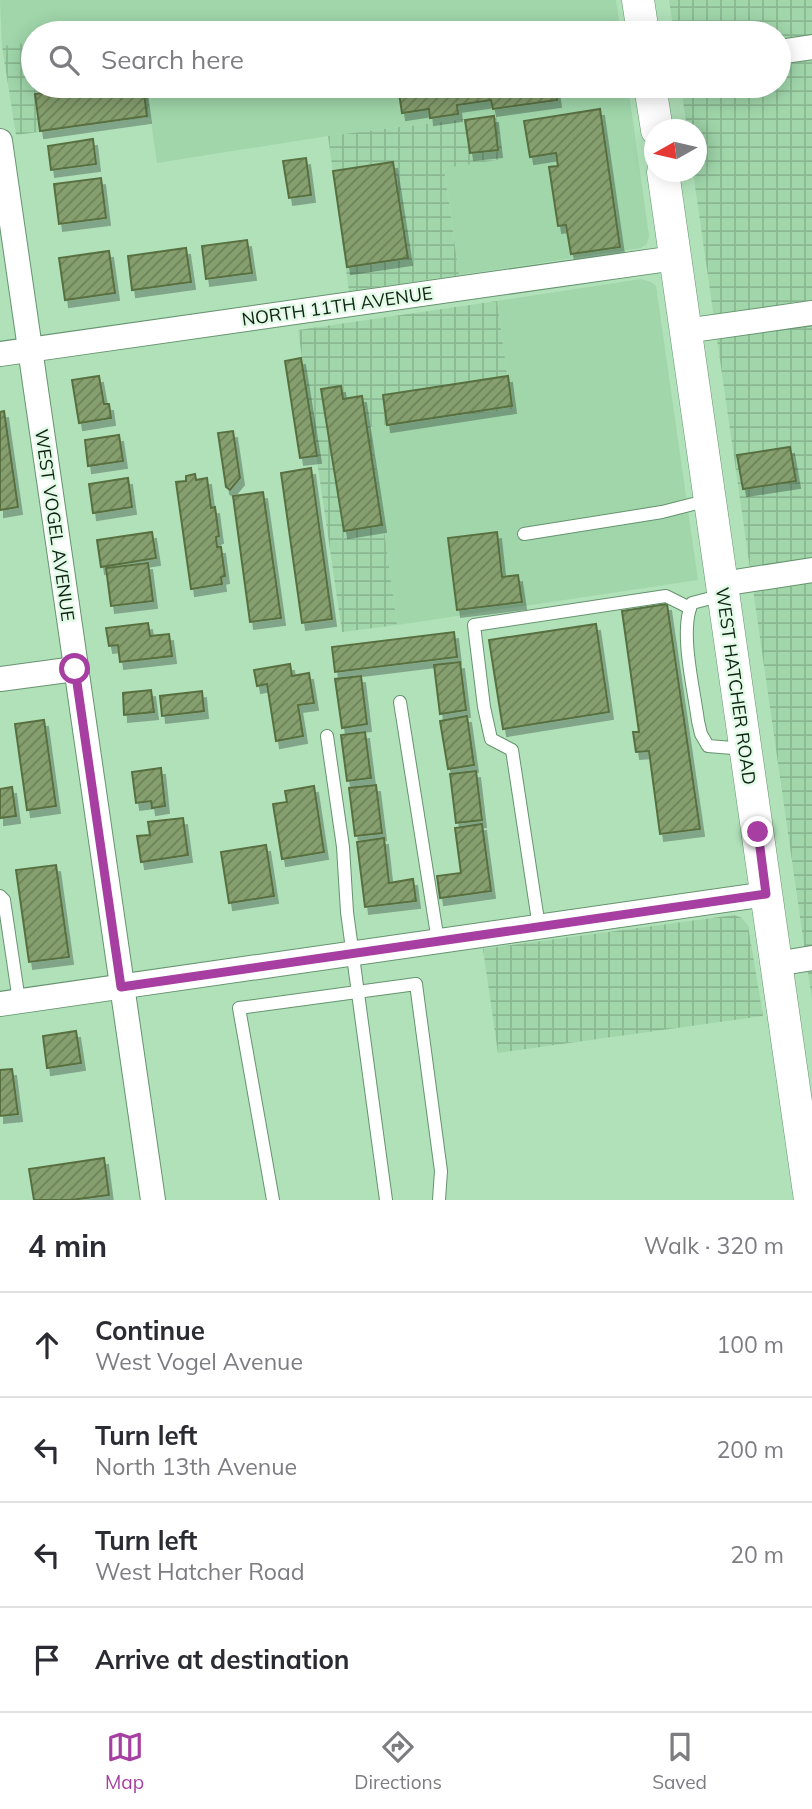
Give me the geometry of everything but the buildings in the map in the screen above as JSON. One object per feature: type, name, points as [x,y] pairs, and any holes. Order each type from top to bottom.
[{"type":"street","points":[[638,0],[641,21]]},
{"type":"street","points":[[791,50],[812,47]]},
{"type":"street","points":[[652,98],[655,119]]},
{"type":"street","name":"WEST VOGEL AVENUE","points":[[0,141],[153,1200]]},
{"type":"street","name":"WEST HATCHER ROAD","points":[[664,182],[811,1200]]},
{"type":"street","name":"NORTH 11TH AVENUE","points":[[0,354],[675,258]]},
{"type":"street","points":[[685,331],[812,313]]},
{"type":"street","points":[[723,589],[812,570]]},
{"type":"street","points":[[0,679],[75,669]]},
{"type":"street","points":[[9,1003],[766,894]]},
{"type":"street","points":[[776,964],[812,958]]},
{"type":"lane","points":[[524,534],[662,512],[710,499]]},
{"type":"lane","points":[[723,589],[692,603],[686,628],[701,734],[708,746],[746,748]]},
{"type":"lane","points":[[539,927],[512,750],[491,739],[484,707],[474,625],[666,596],[690,608]]},
{"type":"lane","points":[[400,702],[438,942]]},
{"type":"lane","points":[[327,736],[343,847],[352,953],[386,1200]]},
{"type":"lane","points":[[0,896],[4,900],[9,1003]]},
{"type":"lane","points":[[273,1200],[239,1008],[416,984],[441,1171],[439,1200]]},
{"type":"shaded area","points":[[0,0],[616,0],[619,21],[21,21],[21,44],[2,46]]},
{"type":"shaded area","points":[[669,0],[812,0],[812,1000],[694,182],[707,182],[707,119],[686,119],[683,98],[791,98],[791,21],[672,21]]},
{"type":"shaded area","points":[[21,44],[21,98],[148,98],[151,117],[16,135],[2,46]]},
{"type":"shaded area","points":[[148,98],[630,98],[649,236],[647,244],[641,248],[459,275],[444,167],[496,115],[328,136],[157,163]]},
{"type":"shaded area","points":[[496,115],[504,159],[444,168],[459,275],[349,291],[328,136]]},
{"type":"shaded area","points":[[641,279],[656,286],[698,580],[397,625],[370,427],[512,409],[497,301]]},
{"type":"shaded area","points":[[497,301],[512,409],[370,427],[397,625],[342,632],[298,330]]},
{"type":"shaded area","points":[[734,915],[742,918],[748,926],[763,1016],[498,1053],[483,949]]},
{"type":"route","points":[[75,669],[121,987],[766,894],[758,832]]}]
